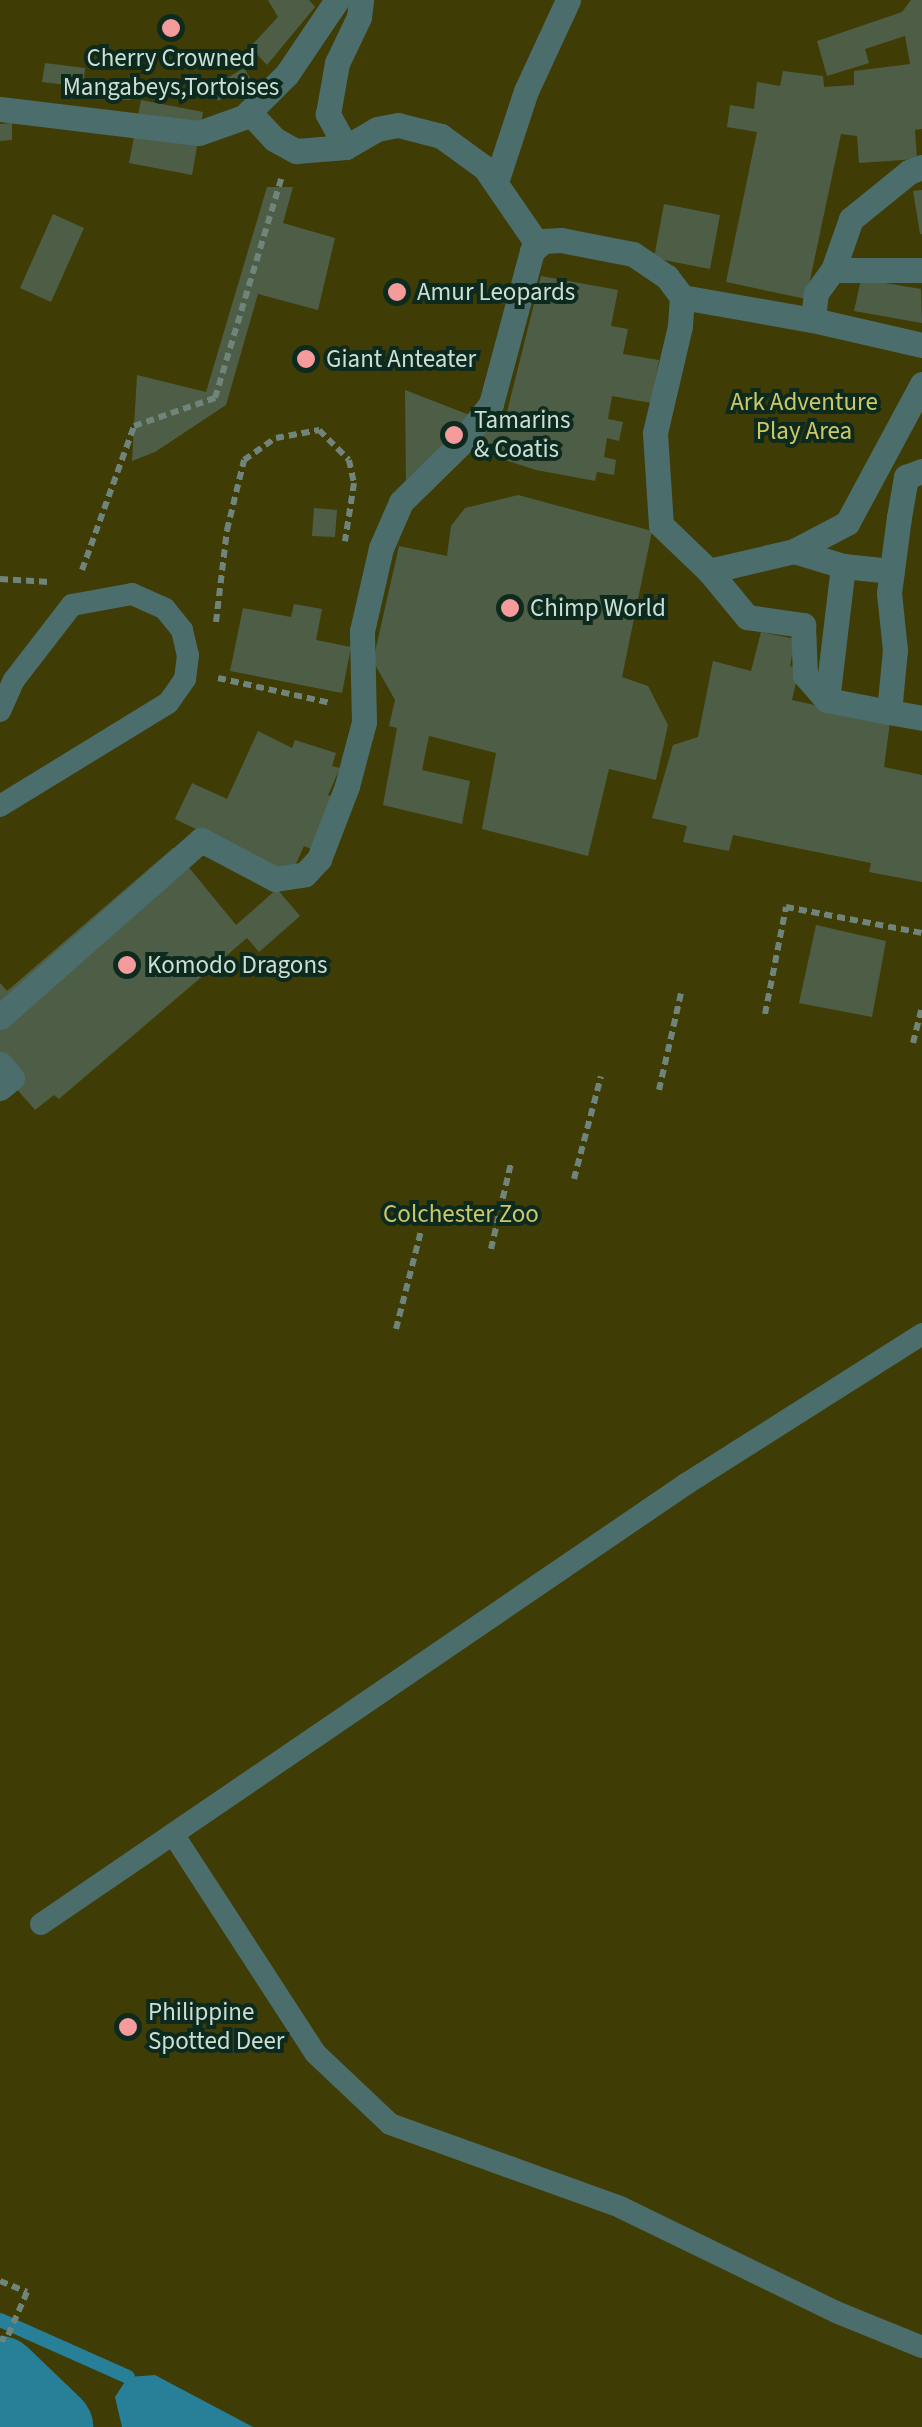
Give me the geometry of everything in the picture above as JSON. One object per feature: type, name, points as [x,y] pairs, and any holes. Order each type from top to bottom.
[{"type":"street","points":[[0,109],[200,133],[249,112],[287,74],[337,0]]},
{"type":"street","points":[[346,148],[328,114],[337,63],[359,17],[361,0]]},
{"type":"street","points":[[496,182],[526,91],[568,0]]},
{"type":"street","points":[[249,112],[258,126],[287,147],[309,152],[346,148],[377,129],[398,126],[461,147],[496,182],[538,245]]},
{"type":"street","points":[[813,320],[816,293],[832,270],[851,219],[909,172],[922,168]]},
{"type":"street","points":[[0,1016],[201,840],[276,879],[305,874],[319,859],[364,722],[362,631],[381,548],[401,502],[459,445],[491,404],[532,251],[538,245],[560,240],[633,254],[667,277],[682,296],[922,345]]},
{"type":"street","points":[[832,270],[922,270]]},
{"type":"street","points":[[682,296],[680,326],[655,433],[660,524],[709,571],[754,624],[803,626],[805,675],[827,700],[922,718]]},
{"type":"street","points":[[709,571],[794,551],[848,523],[922,384]]},
{"type":"street","points":[[876,465],[893,559],[894,650],[889,712]]},
{"type":"street","points":[[893,559],[906,477],[922,471]]},
{"type":"street","points":[[794,551],[843,566],[893,559]]},
{"type":"street","points":[[827,700],[843,566]]},
{"type":"street","points":[[0,1064],[12,1078],[0,1088]]},
{"type":"lane","points":[[0,711],[14,680],[72,605],[132,594],[166,609],[182,630],[188,655],[185,679],[168,703],[0,806]]},
{"type":"lane","points":[[40,1924],[686,1484],[922,1334]]},
{"type":"lane","points":[[173,1834],[315,2053],[390,2124],[620,2206],[836,2312],[922,2347]]},
{"type":"path","points":[[77,583],[134,426],[215,398],[280,187],[287,147]]},
{"type":"path","points":[[213,641],[226,530],[244,460],[276,438],[301,431],[319,430],[335,443],[349,460],[354,483],[346,510],[345,545]]},
{"type":"path","points":[[0,579],[60,582]]},
{"type":"path","points":[[215,670],[219,681],[313,702],[363,706]]},
{"type":"path","points":[[765,1014],[786,907],[922,934]]},
{"type":"path","points":[[659,1090],[681,993]]},
{"type":"path","points":[[913,1043],[922,1006]]},
{"type":"path","points":[[574,1179],[601,1076]]},
{"type":"path","points":[[491,1249],[511,1164]]},
{"type":"path","points":[[396,1329],[421,1231]]},
{"type":"path","points":[[0,2281],[27,2292],[6,2340],[0,2338]]},
{"type":"green space","name":"Colchester Zoo","points":[[0,0],[922,0],[922,2427],[0,2427]]},
{"type":"water","points":[[155,2375],[253,2427],[122,2427],[115,2397],[128,2377]]},
{"type":"building","points":[[268,0],[309,0],[315,7],[267,65],[250,47],[278,17]]},
{"type":"building","points":[[911,0],[922,0],[922,129],[915,130],[917,159],[859,163],[857,136],[841,134],[806,299],[726,282],[757,132],[727,127],[730,105],[754,109],[757,82],[780,86],[783,71],[823,76],[824,87],[854,85],[854,71],[910,64],[905,36],[865,49],[869,63],[827,76],[817,41],[902,12]]},
{"type":"building","points":[[45,63],[85,68],[83,87],[42,82]]},
{"type":"building","points":[[244,68],[251,80],[218,101],[210,88]]},
{"type":"building","points":[[93,85],[131,85],[131,100],[92,99]]},
{"type":"building","points":[[141,100],[203,112],[192,175],[129,163]]},
{"type":"building","points":[[12,123],[12,140],[0,141],[0,124]]},
{"type":"building","points":[[267,187],[293,187],[283,223],[335,238],[318,310],[258,294],[226,405],[155,452],[132,461],[137,375],[206,392]]},
{"type":"building","points":[[922,190],[922,234],[920,234],[913,191]]},
{"type":"building","points":[[664,204],[720,215],[710,269],[654,258]]},
{"type":"building","points":[[53,214],[84,228],[51,302],[20,288]]},
{"type":"building","points":[[541,276],[618,290],[611,326],[628,329],[623,354],[659,360],[651,403],[612,396],[608,419],[623,422],[619,441],[607,438],[604,457],[616,460],[614,475],[597,472],[595,481],[536,470],[452,443],[406,486],[405,390],[503,428]]},
{"type":"building","points":[[861,279],[921,289],[922,323],[854,311]]},
{"type":"building","name":"Chimp World","points":[[518,495],[652,531],[622,677],[648,686],[668,725],[656,780],[609,769],[588,856],[482,829],[496,753],[429,736],[422,770],[470,781],[462,824],[383,805],[397,728],[389,726],[395,700],[373,661],[399,546],[447,556],[451,526],[465,508]]},
{"type":"building","points":[[314,508],[337,510],[335,537],[312,536]]},
{"type":"building","points":[[294,604],[322,609],[316,640],[351,647],[342,693],[230,671],[243,608],[291,617]]},
{"type":"building","points":[[761,632],[795,639],[790,666],[799,669],[792,700],[890,722],[884,767],[922,775],[922,882],[869,872],[871,863],[733,835],[729,851],[683,842],[687,826],[652,818],[673,745],[698,737],[713,661],[751,671]]},
{"type":"building","points":[[258,731],[292,748],[295,740],[336,753],[332,766],[340,768],[328,795],[336,799],[316,851],[304,846],[291,875],[175,819],[192,783],[227,799]]},
{"type":"building","name":"Komodo Dragons","points":[[173,848],[236,925],[277,889],[300,916],[259,952],[247,938],[59,1099],[54,1095],[35,1110],[0,1070],[0,983],[7,991]]},
{"type":"building","points":[[816,925],[886,941],[872,1017],[799,1003]]},
{"type":"waterway","points":[[0,2320],[128,2377]]},
{"type":"waterway","points":[[0,2376],[53,2427]]},
{"type":"place","name":"Cherry Crowned Mangabeys,Tortoises","points":[[171,28]]},
{"type":"place","name":"Amur Leopards","points":[[397,292]]},
{"type":"place","name":"Giant Anteater","points":[[306,359]]},
{"type":"place","name":"Tamarins & Coatis","points":[[454,435]]},
{"type":"place","name":"Chimp World","points":[[510,608]]},
{"type":"place","name":"Komodo Dragons","points":[[127,965]]},
{"type":"place","name":"Philippine Spotted Deer","points":[[128,2027]]},
{"type":"park label","name":"Ark Adventure Play Area","points":[[804,418]]}]
